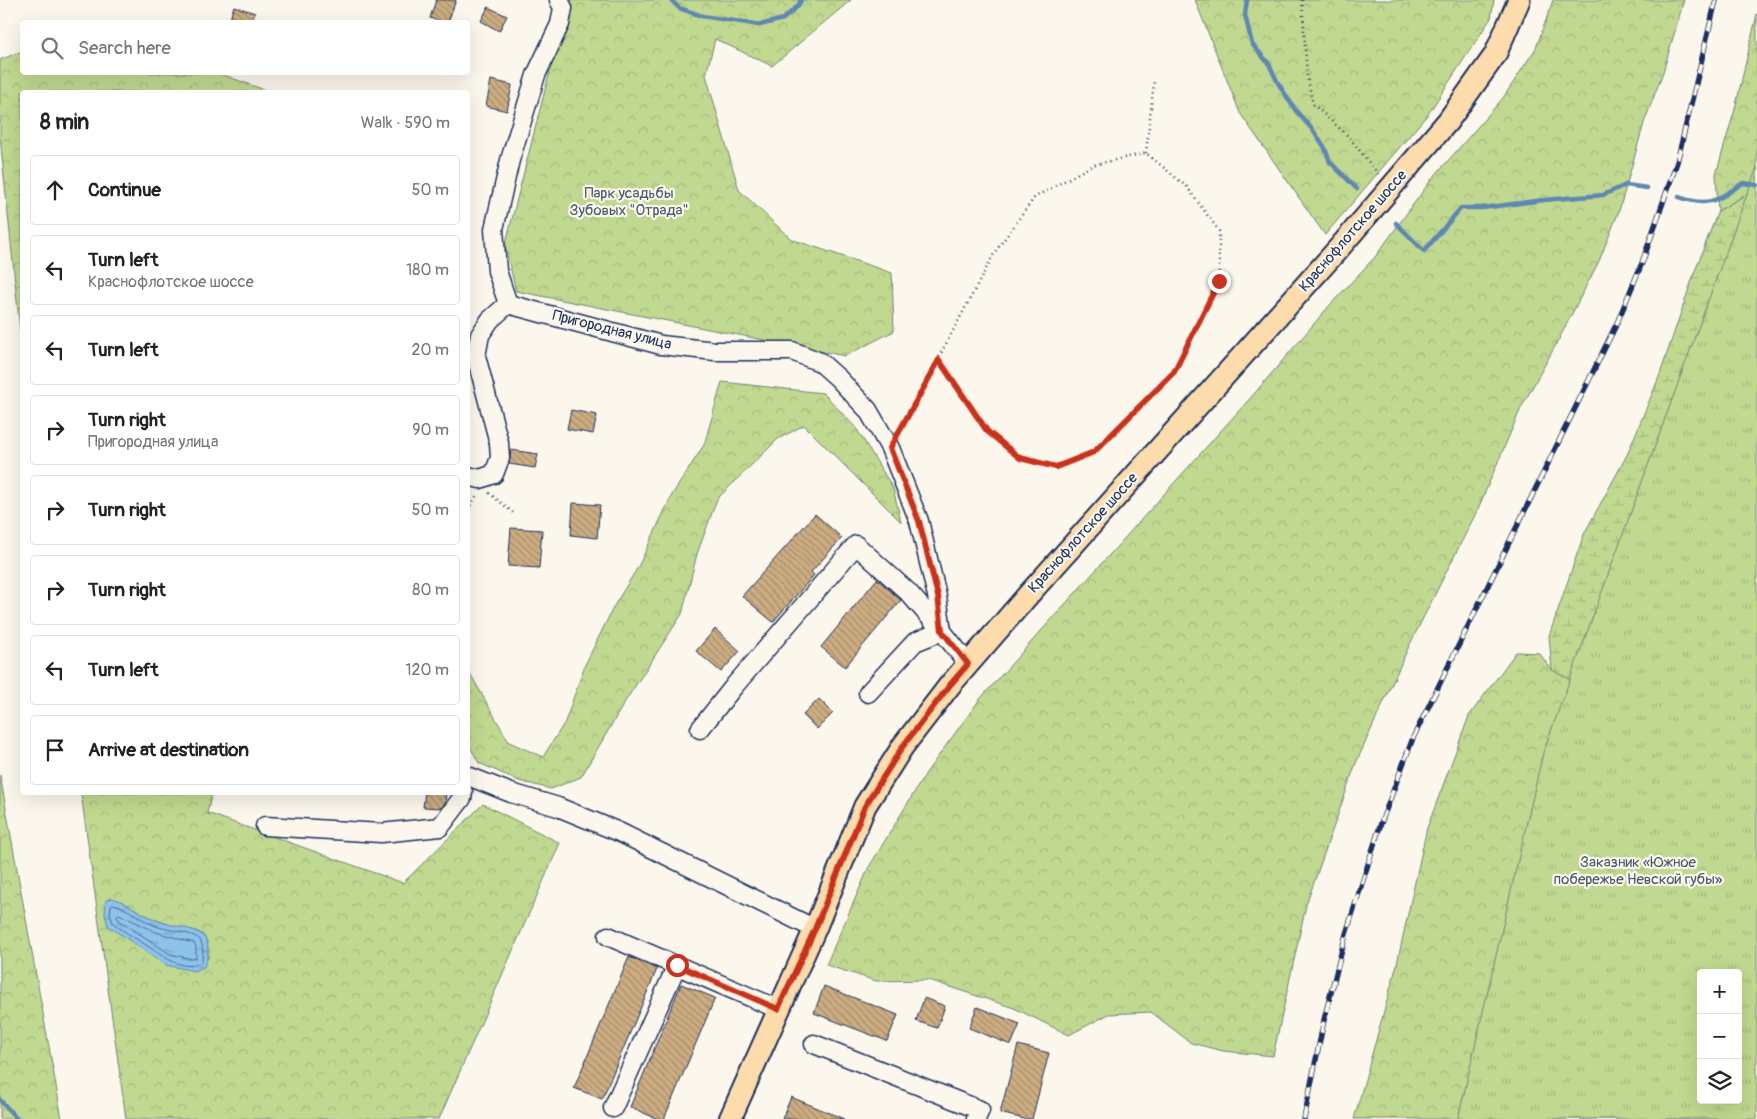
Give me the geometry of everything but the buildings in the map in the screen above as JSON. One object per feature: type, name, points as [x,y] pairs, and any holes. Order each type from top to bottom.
[{"type":"main road","name":"Краснофлотское шоссе","points":[[730,1119],[815,929],[865,806],[903,746],[950,685],[1029,594],[1392,188],[1448,121],[1495,55],[1519,0]]},
{"type":"street","points":[[477,481],[494,474],[500,458],[499,443],[476,356],[480,335],[490,320],[508,304],[497,271],[494,229],[510,160],[536,76],[560,24],[563,8],[559,0]]},
{"type":"street","name":"Пригородная улица","points":[[508,304],[661,345],[715,351],[792,352],[820,362],[868,410],[890,448],[919,521],[938,596],[942,631]]},
{"type":"street","points":[[700,729],[735,685],[856,546],[908,592],[968,664]]},
{"type":"street","points":[[868,693],[915,642],[942,631]]},
{"type":"street","points":[[470,777],[512,793],[558,807],[620,832],[815,929]]},
{"type":"street","points":[[265,826],[381,833],[440,827],[462,795]]},
{"type":"street","points":[[608,936],[778,1009]]},
{"type":"street","points":[[613,1108],[677,965]]},
{"type":"street","points":[[814,1044],[980,1110],[976,1119]]},
{"type":"path","points":[[1302,0],[1307,76],[1313,104],[1349,137],[1374,170],[1392,188]]},
{"type":"path","points":[[1146,153],[1154,81]]},
{"type":"path","points":[[890,448],[939,360],[995,252],[1035,197],[1093,165],[1146,153]]},
{"type":"path","points":[[939,360],[987,431],[1020,458],[1056,467],[1094,452],[1174,372],[1219,281],[1219,231],[1187,187],[1146,153]]},
{"type":"path","points":[[470,506],[476,496],[477,481]]},
{"type":"path","points":[[477,481],[516,515]]},
{"type":"green space","name":"Парк усадьбы Зубовых \"Отрада\"","points":[[568,0],[851,0],[772,66],[715,39],[706,75],[739,190],[791,239],[892,273],[894,331],[845,356],[516,291],[505,246]]},
{"type":"green space","points":[[1195,0],[1494,0],[1491,18],[1428,114],[1325,235],[1240,113]]},
{"type":"green space","points":[[1553,0],[1684,0],[1663,72],[1644,123],[1619,211],[1599,261],[1521,408],[1477,511],[1409,646],[1356,763],[1306,905],[1273,1056],[1223,1051],[1191,1043],[1151,1012],[1109,1014],[1069,1035],[1014,1008],[928,980],[876,981],[826,965],[869,867],[926,773],[980,699],[1254,394],[1330,305],[1375,257],[1431,180],[1503,98],[1536,48]]},
{"type":"green space","points":[[1757,14],[1757,188],[1718,211],[1716,174],[1735,109]]},
{"type":"green space","points":[[20,52],[20,75],[223,75],[265,90],[20,90],[20,330],[0,137],[0,60]]},
{"type":"green space","name":"Заказник «Южное побережье Невской губы»","points":[[1757,167],[1757,1119],[1458,1119],[1543,753]]},
{"type":"green space","points":[[1757,188],[1598,694],[1552,670],[1549,636],[1584,534],[1627,455],[1659,377],[1695,271],[1718,211]]},
{"type":"green space","points":[[722,382],[823,393],[856,428],[893,488],[901,522],[804,425],[778,439],[717,499],[697,554],[682,614],[626,700],[581,777],[551,789],[519,781],[479,763],[470,747],[470,674],[509,742],[543,757],[565,722],[585,665],[614,606],[638,567],[672,495],[704,445]]},
{"type":"green space","name":"Заказник «Южное побережье Невской губы»","points":[[1696,567],[1740,969],[1697,969],[1697,1104],[1742,1104],[1742,983],[1757,1119],[1354,1119],[1396,968],[1427,828],[1469,716],[1516,652],[1539,653],[1552,670]]},
{"type":"green space","points":[[0,775],[62,1119],[0,1119]]},
{"type":"green space","points":[[81,795],[212,795],[207,813],[403,883],[483,804],[560,843],[439,1119],[126,1119]],"holes":[[[121,901],[144,914],[177,927],[200,933],[207,942],[208,959],[154,958],[146,951]]]},
{"type":"water","points":[[112,898],[154,919],[202,935],[208,946],[204,967],[194,971],[166,965],[108,926],[105,914],[106,900]]},
{"type":"waterway","points":[[671,0],[679,8],[702,16],[760,25],[783,19],[798,6],[801,0]]},
{"type":"waterway","points":[[1247,0],[1245,15],[1252,44],[1269,64],[1278,83],[1296,111],[1324,146],[1330,162],[1357,189]]},
{"type":"waterway","points":[[1679,197],[1698,202],[1713,201],[1743,183],[1757,185]]},
{"type":"waterway","points":[[1396,223],[1424,251],[1461,208],[1482,208],[1603,195],[1626,185],[1647,188]]},
{"type":"waterway","points":[[0,1100],[17,1119]]},
{"type":"railway","points":[[1304,1119],[1324,1020],[1346,934],[1381,823],[1413,738],[1617,323],[1642,263],[1677,162],[1716,0]]},
{"type":"route","points":[[677,965],[778,1009],[815,929],[865,806],[903,746],[968,664],[942,631],[938,596],[919,521],[890,448],[939,360],[987,431],[1020,458],[1056,467],[1094,452],[1174,372],[1219,281]]}]
